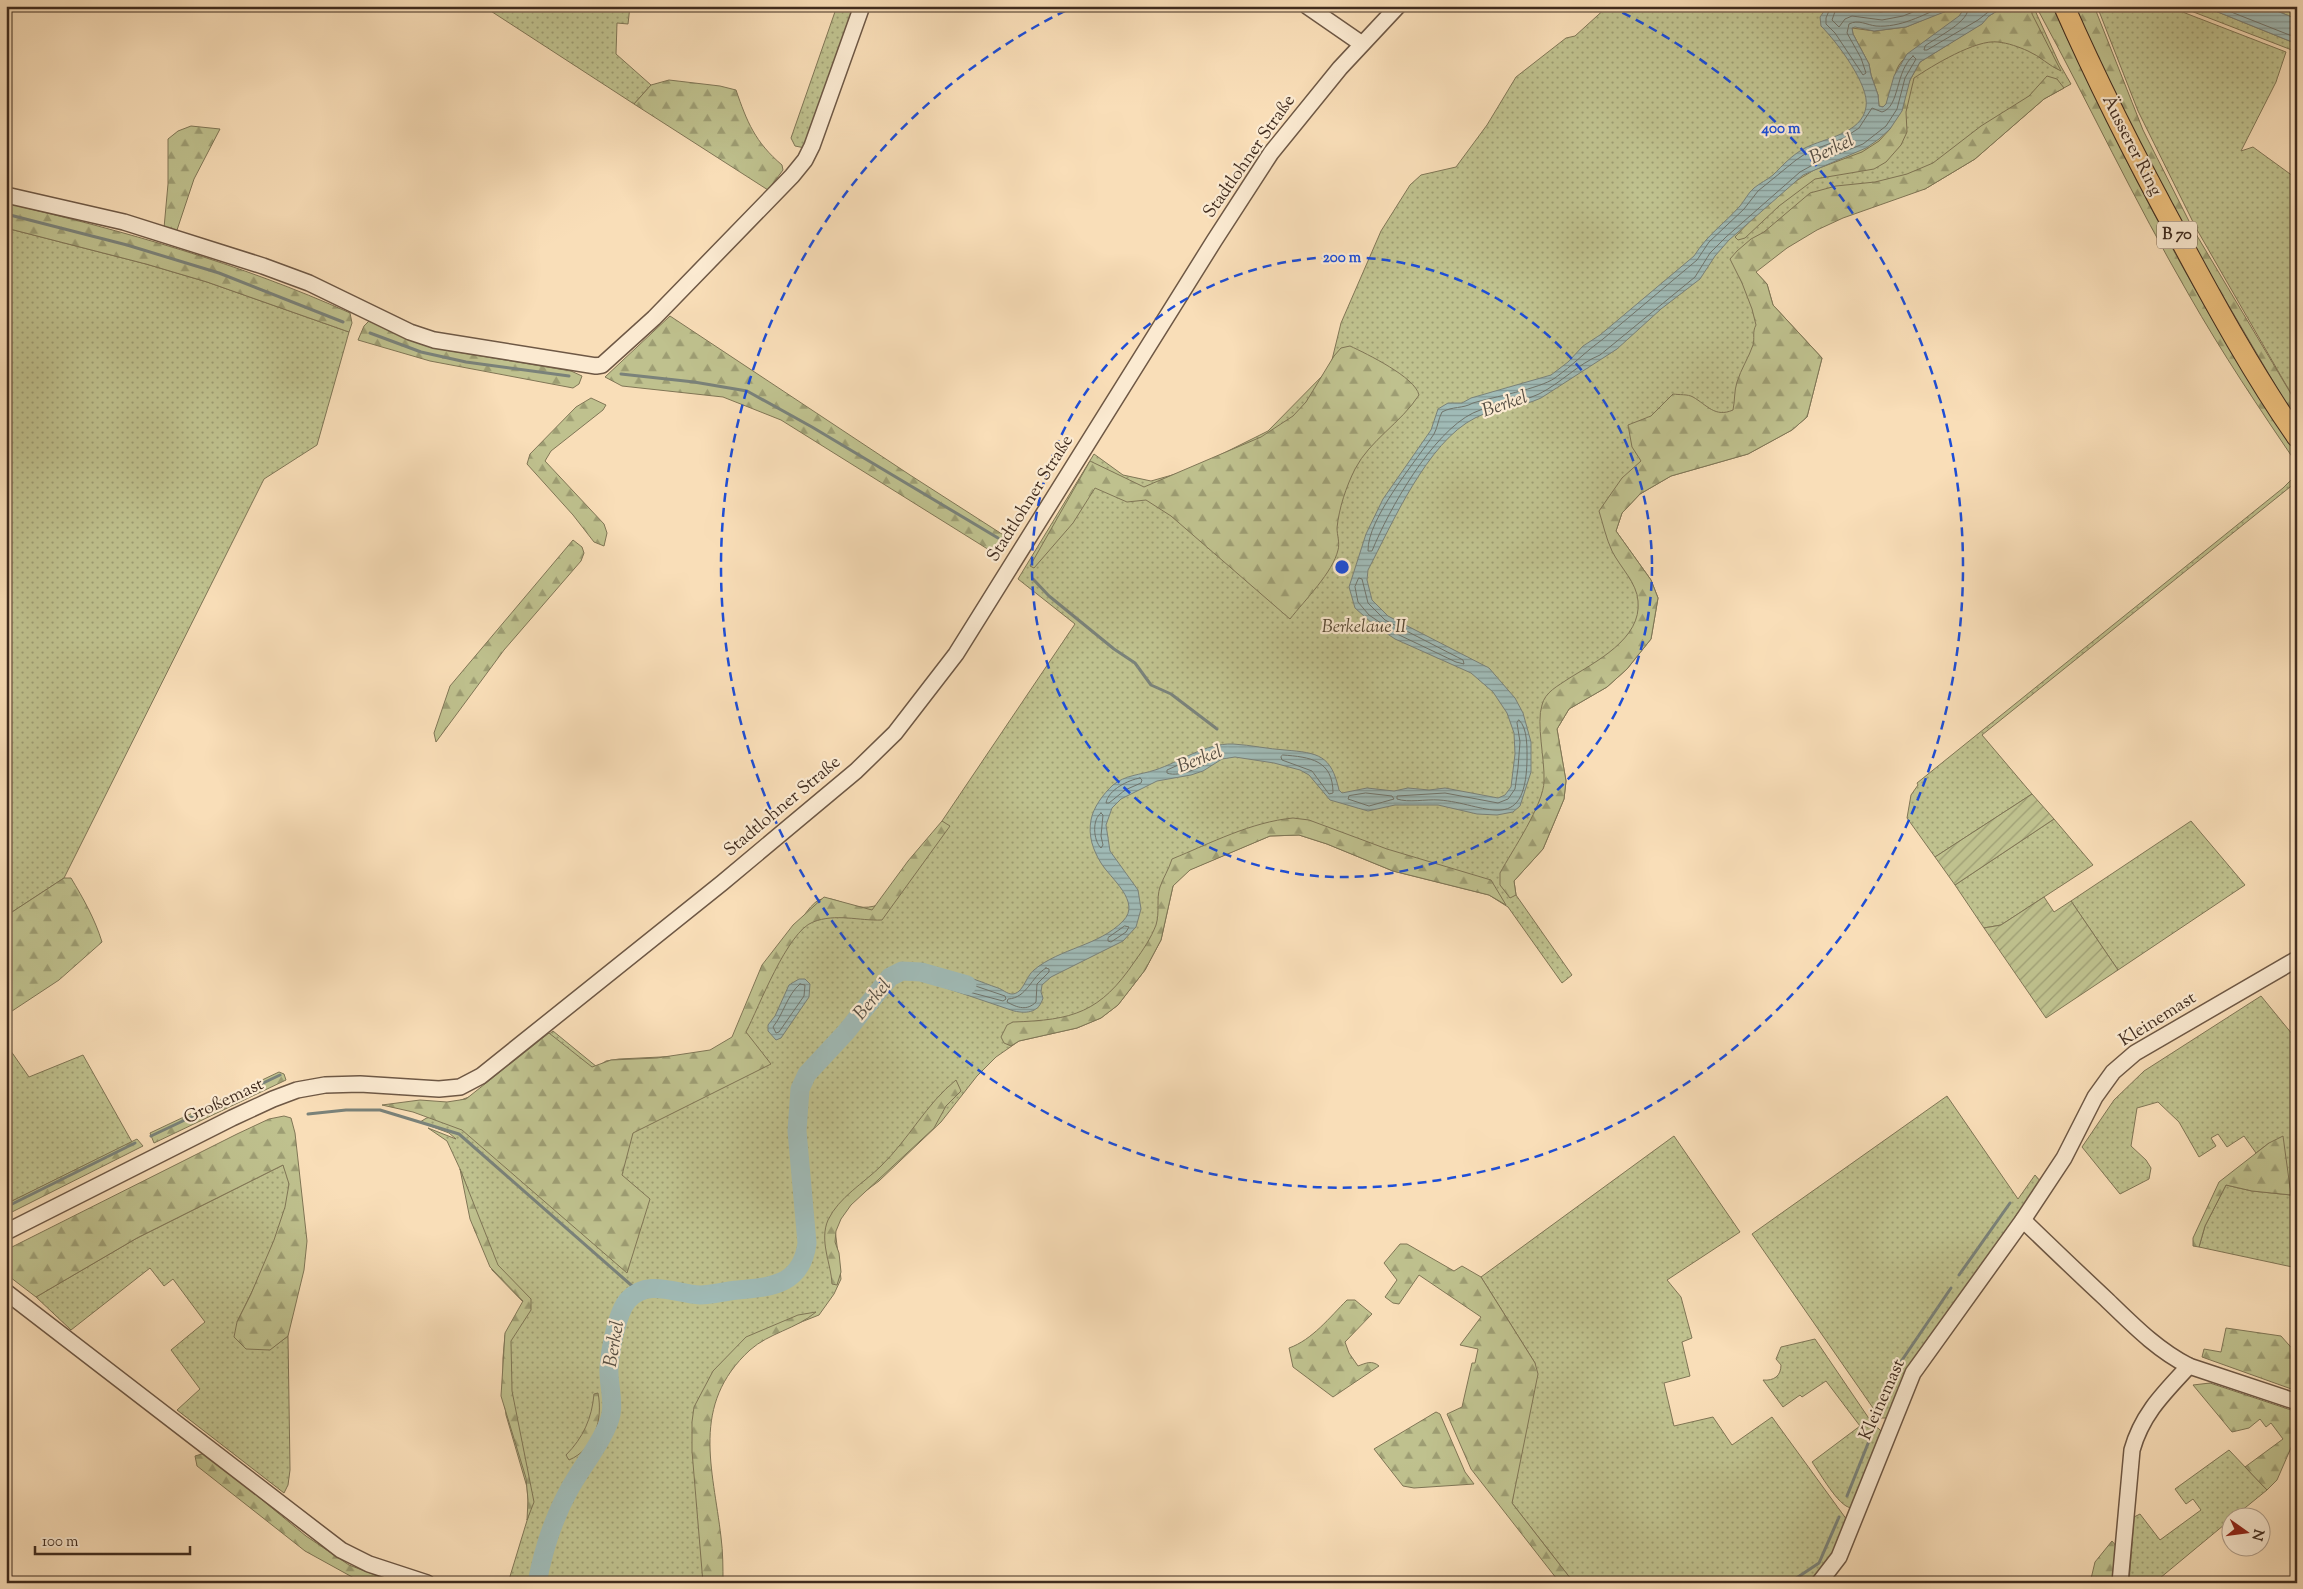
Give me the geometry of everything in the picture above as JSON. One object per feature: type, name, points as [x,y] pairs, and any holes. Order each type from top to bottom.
[{"type":"main road","name":"Äusserer Ring","points":[[2068,15],[2098,82],[2192,262],[2229,328],[2297,437]]},
{"type":"street","points":[[6,194],[124,222],[263,266],[309,283],[410,332],[434,340],[596,366],[602,365],[654,318],[805,160],[837,78],[862,6]]},
{"type":"street","points":[[1306,6],[1362,44]]},
{"type":"street","name":"Stadtlohner Straße","points":[[460,1087],[498,1064],[856,771],[895,733],[919,705],[956,654],[1214,241],[1271,154],[1321,90],[1398,6]]},
{"type":"street","name":"Kleinemast","points":[[1819,1583],[1839,1557],[1913,1373],[2023,1220],[2064,1158],[2095,1097],[2113,1072],[2135,1053],[2297,960]]},
{"type":"street","name":"Großemast","points":[[6,1232],[215,1126],[297,1090],[325,1085],[360,1084],[439,1089],[460,1087]]},
{"type":"street","points":[[2023,1220],[2159,1348],[2189,1366],[2297,1402]]},
{"type":"street","points":[[6,1292],[341,1550],[370,1564],[427,1583]]},
{"type":"street","points":[[2120,1583],[2132,1450],[2138,1429],[2154,1406],[2189,1366]]},
{"type":"green space","points":[[483,6],[630,6],[628,24],[617,23],[616,54],[651,85],[634,104]]},
{"type":"green space","points":[[837,6],[856,6],[805,148],[795,146],[791,138]]},
{"type":"green space","name":"Berkelaue II","points":[[1608,6],[2033,6],[2059,63],[2071,84],[2044,99],[1975,159],[1925,189],[1825,196],[1750,266],[1767,284],[1773,305],[1822,358],[1807,417],[1792,430],[1748,454],[1671,476],[1640,494],[1622,513],[1616,531],[1651,580],[1658,598],[1651,639],[1627,669],[1607,687],[1569,709],[1557,729],[1566,781],[1564,799],[1543,849],[1514,881],[1516,895],[1572,975],[1562,983],[1508,907],[1489,895],[1393,871],[1327,844],[1299,835],[1270,836],[1189,870],[1173,886],[1161,940],[1145,970],[1118,1005],[1101,1018],[1077,1028],[1019,1041],[996,1057],[977,1076],[941,1122],[879,1181],[855,1199],[841,1217],[835,1229],[841,1279],[834,1294],[819,1315],[748,1343],[716,1388],[706,1433],[723,1583],[508,1583],[529,1514],[527,1487],[506,1415],[503,1387],[503,1358],[505,1335],[525,1304],[492,1270],[487,1249],[475,1231],[470,1213],[468,1190],[460,1169],[447,1141],[428,1128],[456,1139],[449,1133],[420,1122],[448,1105],[474,1095],[553,1031],[597,1067],[606,1061],[619,1059],[702,1055],[722,1051],[744,1025],[791,936],[811,907],[819,900],[825,899],[860,907],[878,905],[944,823],[942,821],[1075,624],[1018,579],[1094,454],[1123,475],[1151,481],[1190,470],[1268,431],[1330,368],[1341,323],[1381,231],[1410,185],[1421,175],[1456,167],[1487,125],[1516,77],[1566,38],[1575,36]]},
{"type":"green space","points":[[2005,6],[2031,6],[2032,14],[2061,71],[2032,53],[1998,42],[1978,45],[1954,54],[1914,78],[1906,112],[1907,132],[1901,145],[1886,162],[1874,169],[1815,179],[1779,206],[1745,238],[1738,240],[1735,237],[1766,204],[1796,181],[1814,170],[1862,152],[1879,141],[1890,129],[1910,80],[1920,62],[1981,24],[1989,16]]},
{"type":"green space","points":[[2038,6],[2052,6],[2107,121],[2165,235],[2228,346],[2297,453],[2297,464],[2228,359],[2169,260],[2038,10]]},
{"type":"green space","points":[[2074,6],[2094,6],[2143,130],[2193,229],[2297,404],[2297,422],[2162,192]]},
{"type":"green space","points":[[2097,6],[2167,6],[2286,52],[2276,82],[2241,151],[2253,147],[2297,179],[2297,404],[2196,228],[2138,111]]},
{"type":"green space","points":[[2178,6],[2203,6],[2297,44],[2297,52]]},
{"type":"green space","points":[[2264,6],[2297,6],[2297,19]]},
{"type":"green space","points":[[1952,8],[1964,9],[1953,21],[1906,57],[1899,65],[1887,103],[1883,107],[1879,106],[1878,95],[1869,64],[1853,34],[1852,28],[1874,31],[1906,27]]},
{"type":"green space","points":[[2047,76],[2057,79],[2064,88],[2044,99],[1975,159],[1925,189],[1843,218],[1817,230],[1787,248],[1756,272],[1767,284],[1773,305],[1822,358],[1807,417],[1792,430],[1748,454],[1671,476],[1640,494],[1622,513],[1616,531],[1651,580],[1658,598],[1651,639],[1627,669],[1607,687],[1569,709],[1557,729],[1566,781],[1564,799],[1543,849],[1514,881],[1516,895],[1510,898],[1500,885],[1500,873],[1533,814],[1543,791],[1544,772],[1540,713],[1544,700],[1556,687],[1615,648],[1633,627],[1637,615],[1638,601],[1635,588],[1612,551],[1599,511],[1622,478],[1641,461],[1632,447],[1628,425],[1651,416],[1673,394],[1691,396],[1716,412],[1733,410],[1736,385],[1753,345],[1756,325],[1742,283],[1730,259],[1751,239],[1764,232],[1810,193],[1836,186],[1875,182],[1907,174],[1933,163],[1981,126],[2029,96]]},
{"type":"green space","points":[[669,80],[720,86],[736,90],[744,112],[758,140],[782,165],[783,170],[768,190],[634,104],[651,85]]},
{"type":"green space","points":[[191,126],[220,129],[194,179],[176,233],[164,228],[168,184],[168,139],[178,131]]},
{"type":"green space","points":[[6,203],[137,237],[266,279],[350,313],[352,323],[349,332],[207,282],[146,264],[6,228]]},
{"type":"green space","points":[[6,228],[146,264],[207,282],[349,332],[317,445],[264,479],[64,878],[6,916]]},
{"type":"green space","points":[[670,316],[1005,536],[994,553],[781,420],[723,397],[622,386],[605,377]]},
{"type":"green space","points":[[369,321],[419,343],[445,350],[571,371],[582,376],[579,384],[573,388],[430,361],[358,340],[364,326]]},
{"type":"green space","points":[[1350,346],[1400,374],[1416,388],[1419,395],[1404,414],[1369,449],[1355,469],[1339,513],[1337,528],[1339,547],[1335,559],[1325,576],[1290,619],[1171,516],[1146,500],[1127,502],[1095,488],[1073,523],[1034,568],[1030,566],[1090,461],[1144,487],[1261,437],[1293,416],[1306,402],[1334,356],[1341,348]]},
{"type":"green space","points":[[591,398],[606,405],[603,410],[551,451],[545,461],[604,524],[607,533],[604,546],[594,542],[573,515],[527,464],[530,454],[576,407]]},
{"type":"green space","points":[[2297,474],[2295,483],[1982,735],[2032,794],[1935,857],[1907,818],[1911,795],[1918,785],[1917,783],[2283,488]]},
{"type":"green space","points":[[573,540],[582,547],[584,553],[581,561],[504,650],[436,742],[434,733],[450,686]]},
{"type":"green space","points":[[2032,794],[2054,819],[1955,885],[1935,857]]},
{"type":"green space","points":[[1293,818],[1309,820],[1387,849],[1491,880],[1506,905],[1489,895],[1393,871],[1327,844],[1299,835],[1270,836],[1190,870],[1173,886],[1161,940],[1145,970],[1118,1005],[1101,1018],[1077,1028],[1019,1041],[1011,1046],[1004,1043],[1001,1037],[1007,1025],[1013,1022],[1069,1016],[1097,1003],[1110,992],[1144,948],[1154,930],[1161,884],[1172,859],[1247,829],[1277,820]]},
{"type":"green space","points":[[2054,819],[2093,865],[2001,925],[1984,928],[1955,885]]},
{"type":"green space","points":[[942,821],[950,826],[882,920],[822,919],[813,922],[803,929],[793,940],[775,971],[746,1032],[771,1064],[633,1133],[622,1175],[650,1199],[627,1273],[462,1130],[413,1112],[382,1105],[420,1100],[447,1102],[466,1099],[549,1033],[592,1067],[611,1060],[657,1058],[710,1050],[732,1037],[762,965],[793,925],[824,897],[872,910],[908,861]]},
{"type":"green space","points":[[2191,821],[2245,885],[2118,970],[2071,901]]},
{"type":"green space","points":[[64,878],[71,878],[92,917],[102,942],[59,980],[6,1015],[6,916]]},
{"type":"green space","points":[[2044,897],[2054,912],[2071,901],[2118,970],[2046,1018],[1984,928],[2001,925]]},
{"type":"green space","points":[[2261,996],[2297,1040],[2297,1268],[2199,1247],[2205,1226],[2226,1185],[2252,1191],[2291,1195],[2269,1143],[2256,1153],[2244,1136],[2227,1147],[2218,1134],[2211,1138],[2216,1146],[2199,1157],[2179,1122],[2158,1102],[2137,1108],[2131,1146],[2146,1160],[2151,1168],[2149,1179],[2120,1194],[2082,1147],[2114,1100],[2144,1071]]},
{"type":"green space","points":[[6,1044],[29,1077],[83,1055],[132,1142],[6,1204]]},
{"type":"green space","points":[[279,1072],[284,1074],[286,1080],[154,1143],[150,1133]]},
{"type":"green space","points":[[956,1080],[961,1091],[946,1106],[934,1128],[851,1205],[841,1219],[836,1231],[835,1242],[839,1253],[841,1272],[837,1285],[832,1284],[825,1244],[828,1220],[845,1197],[891,1156],[926,1111],[945,1089]]},
{"type":"green space","points":[[1947,1096],[2018,1199],[2035,1175],[2041,1182],[1887,1418],[1880,1418],[1752,1234]]},
{"type":"green space","points":[[284,1116],[291,1118],[295,1133],[307,1241],[304,1270],[288,1336],[270,1350],[246,1349],[234,1337],[237,1322],[274,1240],[285,1207],[289,1184],[283,1165],[137,1238],[36,1297],[6,1274],[6,1250],[237,1134],[269,1119]]},
{"type":"green space","points":[[1674,1136],[1740,1232],[1667,1280],[1681,1297],[1692,1338],[1682,1342],[1690,1376],[1664,1383],[1674,1426],[1713,1417],[1732,1445],[1772,1417],[1847,1520],[1846,1533],[1814,1583],[1574,1583],[1512,1503],[1535,1363],[1481,1277]]},
{"type":"green space","points":[[2283,1136],[2291,1195],[2252,1191],[2226,1185],[2205,1226],[2199,1247],[2193,1246],[2193,1238],[2219,1182],[2269,1143]]},
{"type":"green space","points":[[137,1139],[143,1146],[6,1215],[6,1204]]},
{"type":"green space","points":[[283,1165],[289,1184],[284,1214],[278,1233],[237,1322],[269,1350],[288,1336],[290,1470],[288,1485],[284,1493],[177,1410],[200,1389],[171,1350],[205,1322],[173,1279],[164,1286],[150,1268],[71,1330],[36,1297],[137,1238]]},
{"type":"green space","points":[[460,1169],[498,1265],[531,1299],[531,1310],[511,1341],[512,1391],[534,1502],[527,1520],[526,1478],[501,1396],[505,1333],[523,1301],[490,1267],[470,1219]]},
{"type":"green space","points":[[1400,1244],[1407,1244],[1454,1271],[1462,1266],[1481,1277],[1535,1363],[1538,1374],[1512,1503],[1574,1583],[1560,1583],[1471,1469],[1447,1414],[1462,1407],[1472,1363],[1475,1363],[1478,1349],[1460,1345],[1481,1317],[1419,1275],[1399,1304],[1393,1303],[1385,1297],[1397,1280],[1384,1263]]},
{"type":"green space","points":[[1347,1300],[1355,1300],[1372,1314],[1345,1342],[1349,1353],[1358,1366],[1371,1363],[1379,1366],[1333,1397],[1293,1367],[1289,1348],[1313,1334]]},
{"type":"green space","points":[[816,1312],[800,1323],[757,1344],[731,1371],[719,1393],[712,1415],[710,1438],[711,1462],[722,1543],[723,1583],[703,1583],[692,1451],[694,1407],[713,1371],[746,1337],[798,1315]]},
{"type":"green space","points":[[2226,1328],[2281,1336],[2297,1354],[2297,1391],[2202,1357],[2204,1349],[2221,1352]]},
{"type":"green space","points":[[1815,1339],[1870,1420],[1882,1432],[1851,1508],[1841,1502],[1835,1495],[1812,1462],[1860,1426],[1826,1381],[1783,1407],[1763,1380],[1774,1379],[1780,1372],[1781,1365],[1776,1359],[1781,1347]]},
{"type":"green space","points":[[2210,1383],[2297,1412],[2297,1434],[2277,1480],[2267,1490],[2245,1467],[2283,1439],[2271,1423],[2266,1427],[2260,1419],[2249,1428],[2232,1432],[2193,1385]]},
{"type":"green space","points":[[598,1393],[599,1413],[595,1432],[585,1449],[569,1460],[566,1455],[582,1435],[589,1419],[594,1394]]},
{"type":"green space","points":[[1436,1412],[1440,1414],[1465,1472],[1474,1484],[1414,1488],[1403,1486],[1374,1449]]},
{"type":"green space","points":[[2229,1450],[2267,1490],[2247,1506],[2220,1506],[2220,1528],[2154,1583],[2129,1583],[2134,1517],[2140,1514],[2160,1540],[2201,1510],[2193,1499],[2186,1504],[2175,1489]]},
{"type":"green space","points":[[205,1453],[306,1536],[349,1565],[396,1583],[363,1583],[305,1551],[197,1466],[195,1456]]},
{"type":"green space","points":[[2112,1541],[2117,1547],[2113,1583],[2090,1583],[2095,1562]]},
{"type":"water","points":[[1828,6],[2005,6],[1989,16],[1982,24],[1920,62],[1910,80],[1902,111],[1890,129],[1879,139],[1866,148],[1803,175],[1729,240],[1715,256],[1700,279],[1661,309],[1617,349],[1541,398],[1525,404],[1483,414],[1475,418],[1441,445],[1412,486],[1368,570],[1367,580],[1372,600],[1388,616],[1489,668],[1515,698],[1523,713],[1531,742],[1531,772],[1520,806],[1513,812],[1497,815],[1477,814],[1438,805],[1395,805],[1368,811],[1330,800],[1309,775],[1300,770],[1274,763],[1235,757],[1222,759],[1203,771],[1157,781],[1121,799],[1112,808],[1106,825],[1110,851],[1138,890],[1141,909],[1136,927],[1123,941],[1051,977],[1042,985],[1041,992],[1043,998],[1041,1003],[1036,1009],[1028,1012],[1014,1011],[940,986],[948,972],[973,979],[1008,993],[1016,993],[1022,988],[1031,973],[1044,963],[1103,936],[1123,921],[1128,914],[1127,898],[1123,890],[1101,863],[1092,843],[1090,826],[1094,811],[1099,801],[1118,782],[1128,777],[1164,767],[1203,750],[1233,744],[1297,751],[1315,755],[1322,758],[1332,769],[1339,790],[1342,793],[1367,788],[1394,791],[1408,788],[1429,790],[1445,788],[1498,798],[1505,795],[1511,787],[1515,754],[1514,733],[1507,713],[1493,692],[1471,673],[1395,639],[1374,625],[1355,608],[1349,587],[1366,534],[1383,499],[1431,430],[1438,409],[1448,403],[1462,403],[1471,398],[1551,375],[1568,362],[1583,346],[1600,335],[1694,256],[1740,206],[1750,192],[1773,175],[1788,160],[1813,144],[1841,134],[1857,123],[1863,116],[1866,107],[1863,87],[1843,52],[1821,26],[1820,17]],"holes":[[[1957,7],[1964,9],[1959,16],[1907,54],[1894,76],[1886,104],[1883,107],[1879,106],[1878,95],[1869,64],[1853,34],[1852,28],[1874,31],[1906,27]]]},
{"type":"water","points":[[2203,6],[2264,6],[2297,19],[2297,44]]},
{"type":"water","points":[[799,979],[805,979],[810,984],[809,997],[781,1038],[776,1040],[768,1031],[768,1025],[775,1016],[789,985]]},
{"type":"waterway","points":[[6,214],[127,245],[219,273],[343,322]]},
{"type":"waterway","points":[[370,333],[421,352],[466,362],[569,376]]},
{"type":"waterway","points":[[621,374],[694,382],[747,391],[812,427],[998,538]]},
{"type":"waterway","points":[[1033,579],[1049,596],[1114,649],[1135,663],[1151,685],[1171,694],[1217,729]]},
{"type":"waterway","name":"Berkel","points":[[537,1583],[542,1559],[558,1512],[569,1490],[599,1442],[611,1414],[609,1374],[611,1352],[617,1322],[628,1300],[636,1293],[653,1288],[700,1295],[774,1285],[792,1275],[804,1257],[807,1243],[797,1131],[800,1089],[807,1074],[846,1032],[890,977],[902,971],[921,972],[967,985]]},
{"type":"waterway","points":[[151,1136],[280,1075]]},
{"type":"waterway","points":[[308,1114],[346,1110],[380,1110],[459,1134],[639,1292]]},
{"type":"waterway","points":[[6,1207],[135,1143]]},
{"type":"waterway","points":[[1959,1275],[2010,1203]]},
{"type":"waterway","points":[[1882,1407],[1898,1366],[1951,1288]]},
{"type":"waterway","points":[[1847,1496],[1871,1436]]},
{"type":"waterway","points":[[1789,1583],[1819,1563],[1839,1517]]}]
